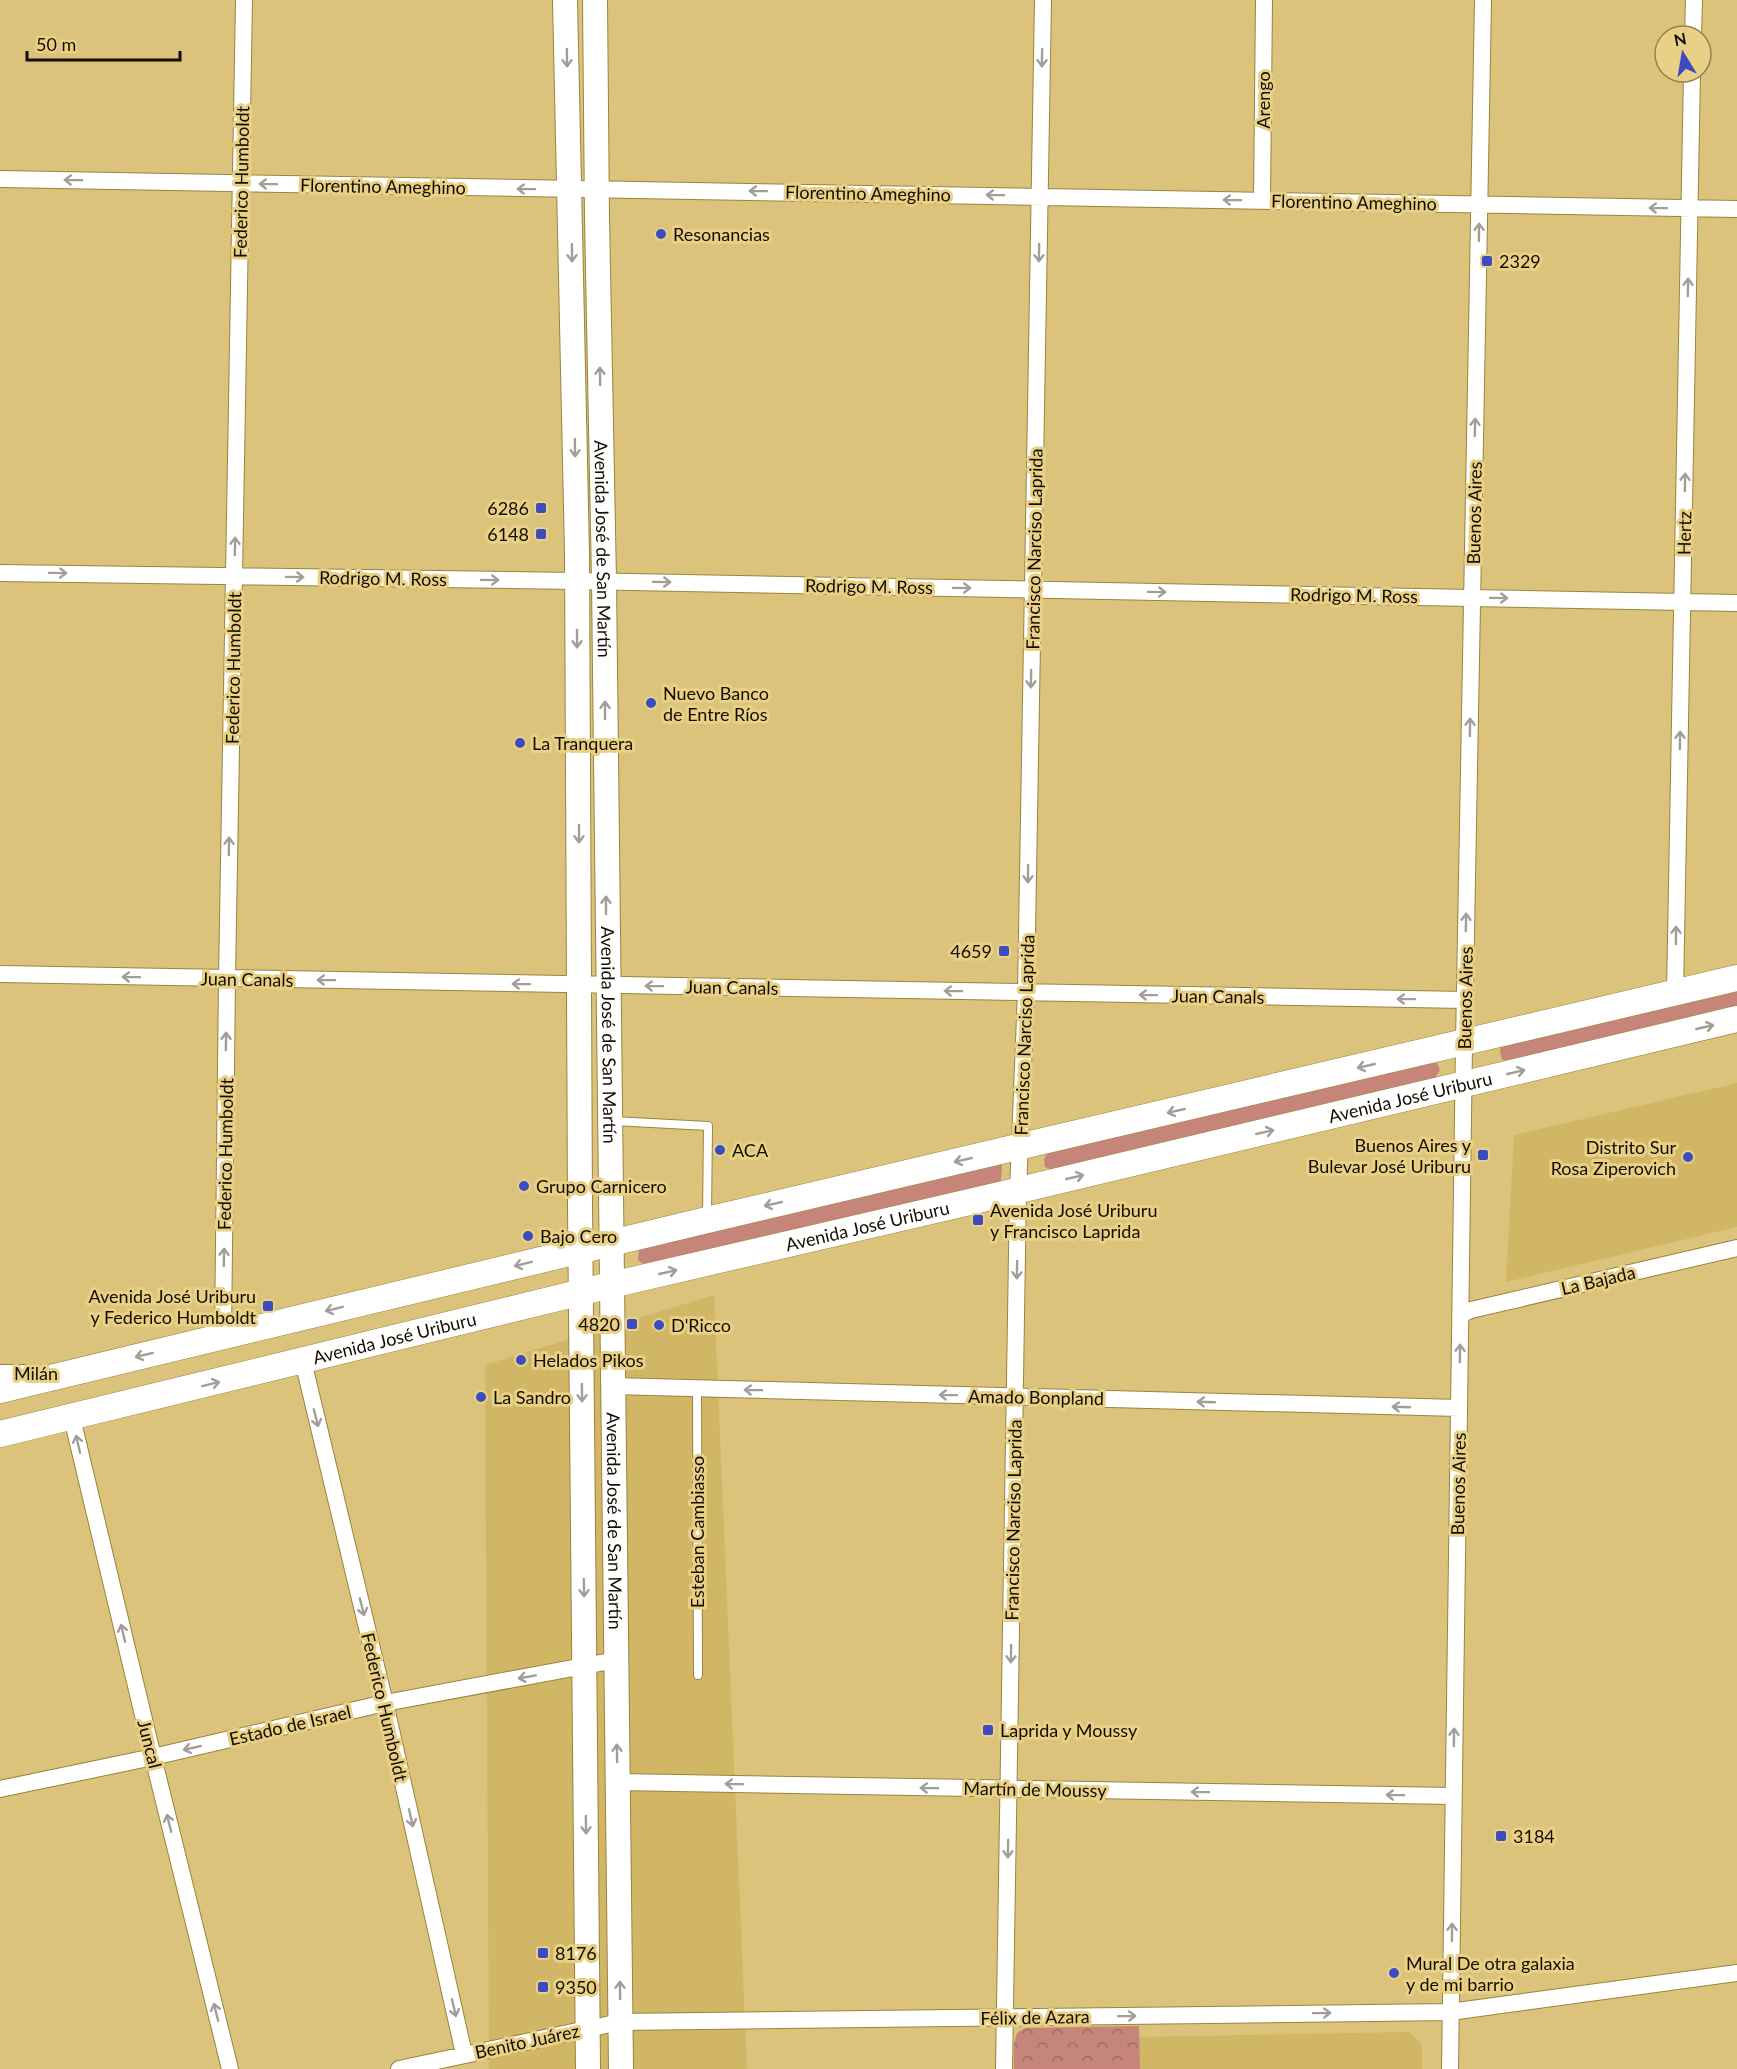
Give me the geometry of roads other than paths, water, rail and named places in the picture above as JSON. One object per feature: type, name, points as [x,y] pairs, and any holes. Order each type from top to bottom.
[{"type":"main road","name":"Avenida José de San Martín","points":[[565,0],[571,190],[577,581],[580,1250],[588,2069]]},
{"type":"main road","name":"Avenida José de San Martín","points":[[595,0],[621,2069]]},
{"type":"main road","points":[[0,1390],[580,1250],[1737,978]]},
{"type":"main road","name":"Avenida José Uriburu","points":[[0,1434],[611,1285],[1018,1191],[1737,1019]]},
{"type":"street","name":"Federico Humboldt","points":[[223,1336],[244,0]]},
{"type":"street","name":"Francisco Narciso Laprida","points":[[1004,2069],[1018,1191],[1026,992],[1043,0]]},
{"type":"street","name":"Arengo","points":[[1262,201],[1264,0]]},
{"type":"street","name":"Buenos Aires","points":[[1450,2069],[1464,1044],[1483,0]]},
{"type":"street","points":[[1693,24],[1694,0]]},
{"type":"street","name":"Hertz","points":[[1675,993],[1692,84]]},
{"type":"street","name":"Florentino Ameghino","points":[[0,179],[1737,209]]},
{"type":"street","name":"Rodrigo M. Ross","points":[[0,573],[604,581],[1737,603]]},
{"type":"street","name":"Juan Canals","points":[[0,974],[1465,1000]]},
{"type":"street","name":"La Bajada","points":[[1460,1315],[1471,1310],[1737,1248]]},
{"type":"street","name":"Federico Humboldt","points":[[303,1361],[385,1703],[464,2054]]},
{"type":"street","name":"Milán","points":[[0,1373],[72,1372]]},
{"type":"street","name":"Amado Bonpland","points":[[613,1386],[1459,1408]]},
{"type":"street","name":"Juncal","points":[[72,1418],[230,2069]]},
{"type":"street","name":"Estado de Israel","points":[[0,1790],[385,1703],[616,1660]]},
{"type":"street","name":"Martín de Moussy","points":[[618,1782],[1453,1796]]},
{"type":"street","name":"Félix de Azara","points":[[620,2022],[1450,2012],[1737,1973]]},
{"type":"street","name":"Benito Juárez","points":[[399,2069],[620,2022]]},
{"type":"lane","points":[[609,1121],[708,1126],[707,1220]]},
{"type":"lane","name":"Esteban Cambiasso","points":[[697,1389],[698,1676]]},
{"type":"place","name":"Resonancias","points":[[661,234]]},
{"type":"place","name":"2329","points":[[1487,261]]},
{"type":"place","name":"6286","points":[[541,508]]},
{"type":"place","name":"6148","points":[[541,534]]},
{"type":"place","name":"Nuevo Banco de Entre Ríos","points":[[651,703]]},
{"type":"place","name":"La Tranquera","points":[[520,743]]},
{"type":"place","name":"4659","points":[[1004,951]]},
{"type":"place","name":"ACA","points":[[720,1150]]},
{"type":"place","name":"Buenos Aires y Bulevar José Uriburu","points":[[1483,1155]]},
{"type":"place","name":"Distrito Sur Rosa Ziperovich","points":[[1688,1157]]},
{"type":"place","name":"Grupo Carnicero","points":[[524,1186]]},
{"type":"place","name":"Avenida José Uriburu y Francisco Laprida","points":[[978,1220]]},
{"type":"place","name":"Bajo Cero","points":[[528,1236]]},
{"type":"place","name":"Avenida José Uriburu y Federico Humboldt","points":[[268,1306]]},
{"type":"place","name":"4820","points":[[632,1324]]},
{"type":"place","name":"D'Ricco","points":[[659,1325]]},
{"type":"place","name":"Helados Pikos","points":[[521,1360]]},
{"type":"place","name":"La Sandro","points":[[481,1397]]},
{"type":"place","name":"Laprida y Moussy","points":[[988,1730]]},
{"type":"place","name":"3184","points":[[1501,1836]]},
{"type":"place","name":"8176","points":[[543,1953]]},
{"type":"place","name":"Mural De otra galaxia y de mi barrio","points":[[1394,1973]]},
{"type":"place","name":"9350","points":[[543,1987]]}]
